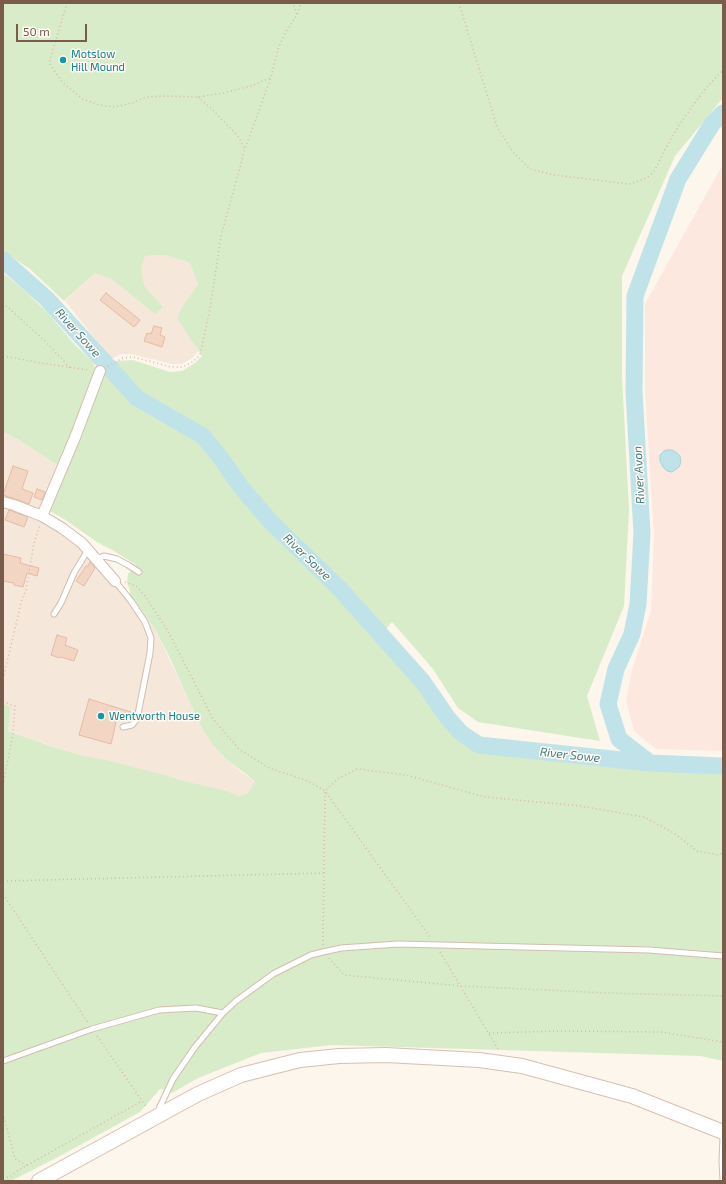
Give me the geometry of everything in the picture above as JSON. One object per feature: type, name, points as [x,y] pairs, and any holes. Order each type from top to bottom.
[{"type":"main road","points":[[39,1181],[198,1094],[241,1075],[300,1060],[339,1056],[386,1055],[479,1060],[522,1066],[632,1096],[723,1132]]},
{"type":"street","points":[[42,516],[104,369]]},
{"type":"street","points":[[3,502],[42,516],[53,522],[70,534],[88,550],[115,581]]},
{"type":"lane","points":[[54,614],[61,603],[74,573],[88,550]]},
{"type":"lane","points":[[96,559],[104,556],[117,559],[139,572]]},
{"type":"lane","points":[[115,581],[145,622],[151,638],[150,653],[136,719],[132,725],[122,727]]},
{"type":"lane","points":[[155,1118],[174,1079],[195,1047],[223,1013],[236,1001],[273,974],[323,952],[341,948],[398,944],[641,950],[723,956]]},
{"type":"lane","points":[[3,1061],[92,1029],[159,1010],[196,1008],[223,1013]]},
{"type":"lane","points":[[723,1136],[723,1180]]},
{"type":"path","points":[[67,3],[49,63],[63,83],[83,99],[99,105],[114,107],[146,97],[198,97],[223,93],[251,86],[271,77]]},
{"type":"path","points":[[293,3],[297,15]]},
{"type":"path","points":[[3,356],[70,368],[104,369],[117,360],[133,357],[171,368],[183,367],[194,361],[200,355],[210,309],[222,236],[245,149],[271,77],[278,49],[285,33],[297,15],[301,3]]},
{"type":"path","points":[[459,3],[497,127],[513,152],[530,168],[554,174],[629,184],[648,177],[655,170],[679,125],[705,89],[723,70]]},
{"type":"path","points":[[198,97],[238,136],[245,149]]},
{"type":"path","points":[[3,303],[46,342],[70,368]]},
{"type":"path","points":[[3,679],[22,599],[26,590],[34,543],[42,516]]},
{"type":"path","points":[[115,581],[127,582],[136,586],[145,596],[168,630],[213,719],[239,749],[269,768],[308,781],[325,791],[436,945],[498,1049],[499,1063]]},
{"type":"path","points":[[3,702],[15,706],[13,733],[3,786]]},
{"type":"path","points":[[723,854],[719,855],[697,851],[674,833],[644,817],[580,806],[485,797],[406,775],[357,769],[339,778],[325,791],[323,952],[344,976],[461,986],[723,996]]},
{"type":"path","points":[[3,882],[325,873]]},
{"type":"path","points":[[3,894],[92,1029],[142,1101],[10,1177],[3,1178]]},
{"type":"path","points":[[489,1033],[562,1031],[661,1032],[723,1042]]},
{"type":"path","points":[[3,1113],[14,1159],[28,1166]]},
{"type":"shaded area","points":[[723,164],[723,751],[656,749],[634,731],[626,700],[632,670],[651,611],[654,536],[645,391],[645,304]]},
{"type":"shaded area","points":[[166,255],[190,263],[198,284],[184,304],[198,350],[196,354],[182,364],[172,364],[131,354],[121,354],[111,359],[65,301],[95,273],[145,256]]},
{"type":"shaded area","points":[[3,432],[19,440],[59,466],[41,508],[130,596],[144,613],[156,631],[203,730],[213,745],[227,760],[255,781],[248,793],[239,796],[136,768],[83,757],[8,731],[11,707],[3,704]]},
{"type":"green space","points":[[3,3],[723,3],[723,98],[675,156],[622,276],[622,376],[629,510],[624,606],[587,696],[600,741],[478,722],[458,708],[433,669],[392,622],[381,635],[423,682],[461,733],[479,745],[650,763],[723,766],[723,1061],[701,1056],[332,1045],[261,1053],[198,1078],[172,1093],[168,1090],[160,1089],[140,1112],[11,1181],[3,1181],[3,704],[11,707],[8,731],[53,747],[83,756],[106,760],[226,791],[239,796],[248,793],[255,781],[227,760],[213,745],[203,730],[156,631],[130,596],[127,582],[128,574],[136,565],[48,510],[103,370],[117,361],[133,360],[170,372],[182,371],[195,363],[202,356],[177,318],[184,304],[198,284],[190,263],[166,255],[145,256],[141,268],[144,286],[163,307],[155,314],[112,279],[95,273],[64,301],[30,269],[3,251]]},
{"type":"green space","points":[[3,273],[24,290],[48,313],[75,345],[93,362],[96,371],[59,466],[19,440],[3,432]]},
{"type":"water","points":[[667,450],[672,450],[680,456],[681,462],[679,467],[672,472],[667,471],[660,461],[660,455]]},
{"type":"building","points":[[106,293],[140,320],[134,327],[100,300]]},
{"type":"building","points":[[154,326],[162,328],[160,335],[165,337],[162,347],[144,341],[147,333],[151,334]]},
{"type":"building","points":[[13,466],[28,471],[22,489],[33,493],[29,504],[3,495]]},
{"type":"building","points":[[37,489],[45,492],[42,500],[34,497]]},
{"type":"building","points":[[9,510],[28,517],[24,527],[5,520]]},
{"type":"building","points":[[3,554],[21,558],[20,563],[39,568],[37,576],[27,573],[23,587],[14,585],[14,583],[3,581]]},
{"type":"building","points":[[90,562],[95,568],[84,586],[76,581]]},
{"type":"building","points":[[57,635],[67,638],[65,645],[78,650],[74,661],[51,655]]},
{"type":"building","points":[[89,699],[131,712],[117,718],[111,744],[79,735]]},
{"type":"waterway","name":"River Avon","points":[[650,763],[619,739],[608,704],[616,669],[632,634],[638,604],[642,533],[634,391],[635,296],[678,179],[712,124],[723,113]]},
{"type":"waterway","name":"River Sowe","points":[[3,260],[47,299],[137,398],[203,436],[241,487],[270,521],[341,590],[423,682],[447,717],[461,733],[479,745],[650,763],[723,766]]},
{"type":"place","name":"Motslow Hill Mound","points":[[63,60]]},
{"type":"place","name":"Wentworth House","points":[[101,716]]}]
